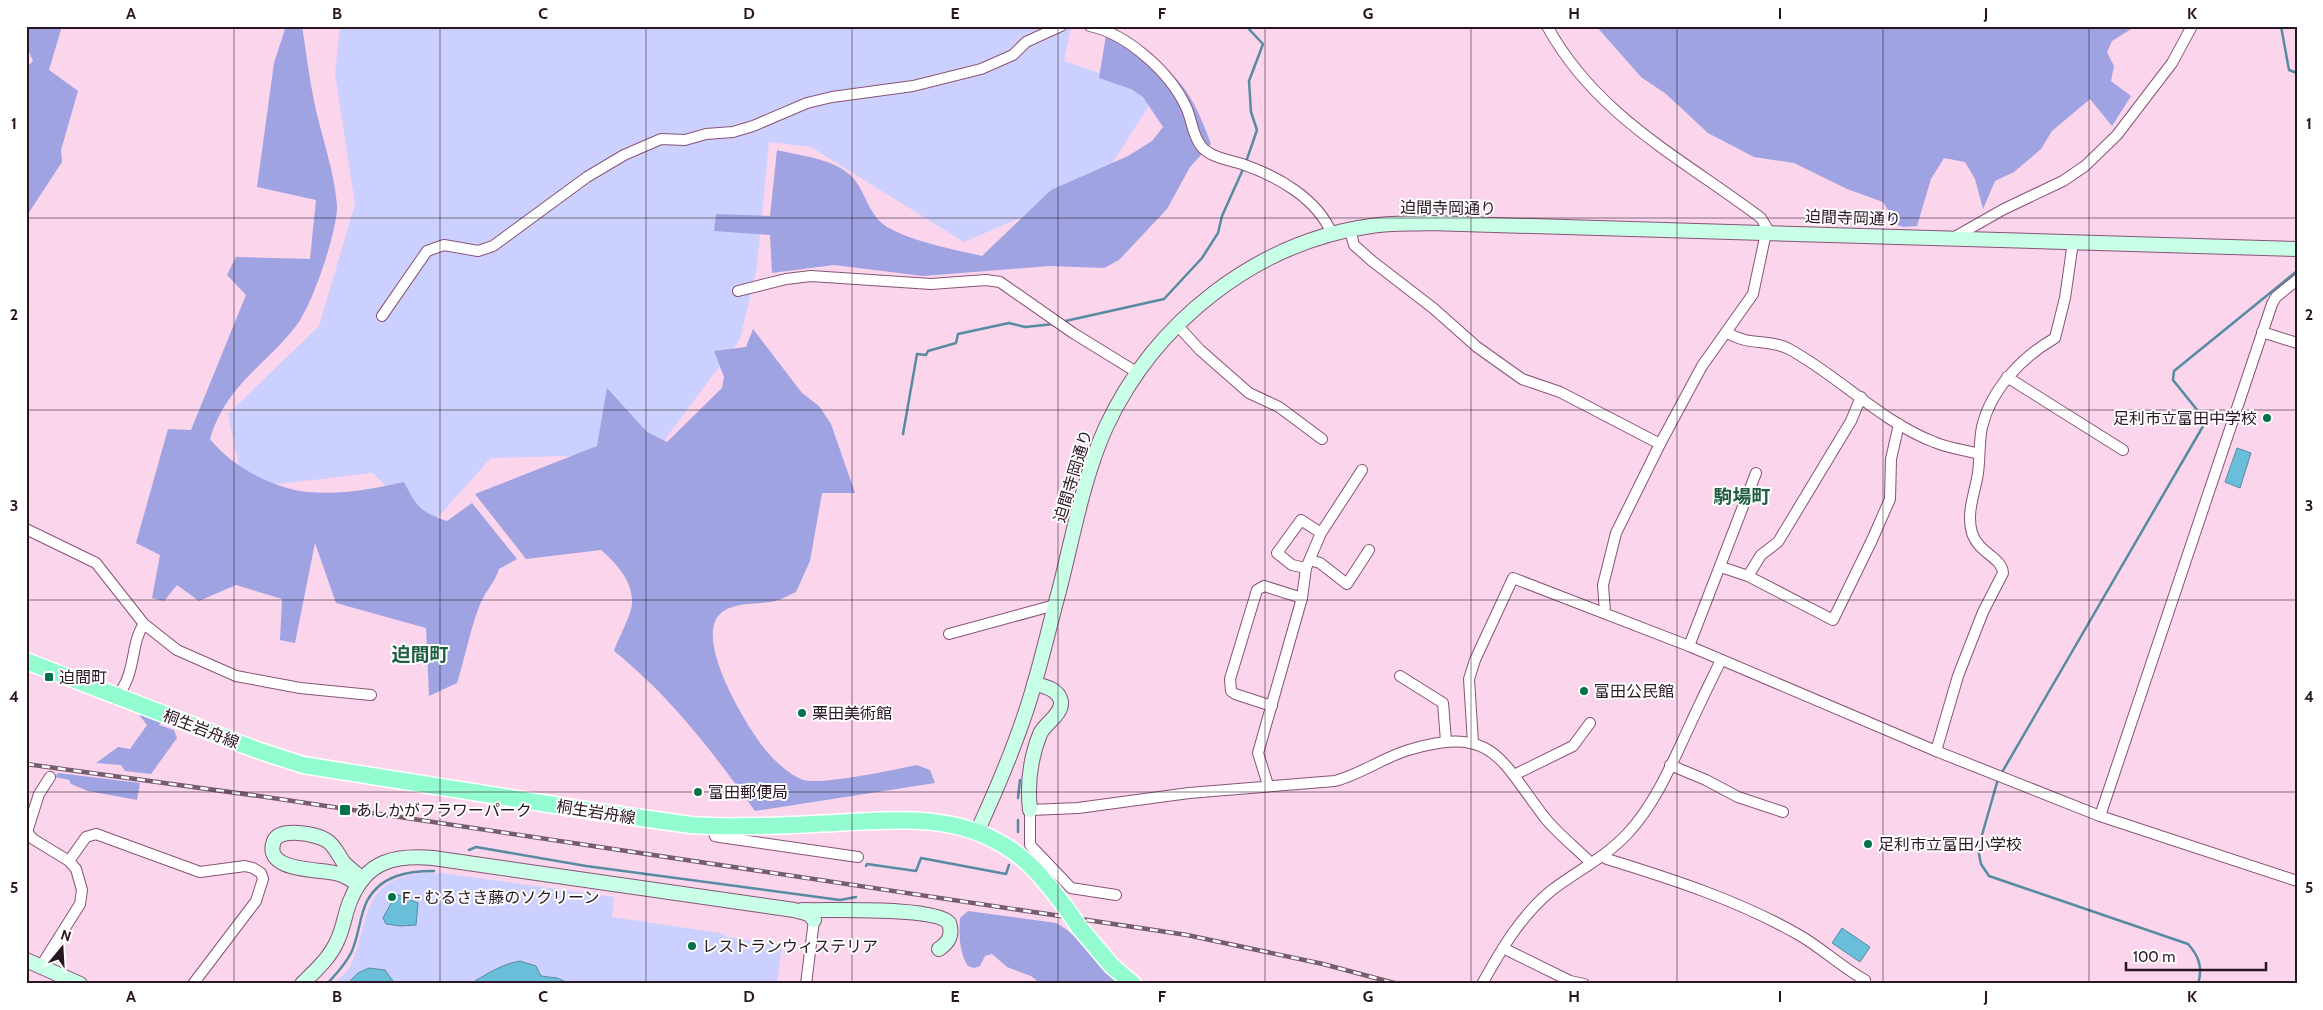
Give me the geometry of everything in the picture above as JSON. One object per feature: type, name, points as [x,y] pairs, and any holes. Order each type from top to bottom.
[{"type":"main road","name":"桐生岩舟線","points":[[26,661],[257,750],[304,765],[592,812],[713,826],[928,820],[946,822],[977,832],[1006,846],[1028,863],[1040,875],[1112,966],[1134,984]]},
{"type":"street","points":[[382,316],[427,251],[444,245],[478,252],[493,246],[587,177],[624,155],[661,139],[685,140],[706,134],[733,132],[793,108],[823,99],[913,86],[981,69],[1014,55],[1026,42],[1061,26]]},
{"type":"street","points":[[1090,26],[1109,32],[1129,42],[1165,76],[1177,90],[1186,107],[1201,146],[1211,154],[1268,174],[1287,185],[1320,213],[1332,234]]},
{"type":"street","points":[[1547,26],[1571,64],[1599,97],[1646,136],[1761,218],[1767,228],[1753,294],[1702,366],[1660,444],[1616,533],[1603,584],[1605,612]]},
{"type":"street","points":[[1950,239],[2004,209],[2054,186],[2085,166],[2116,135],[2139,106],[2172,62],[2192,26]]},
{"type":"street","name":"迫間寺岡通り","points":[[977,832],[1009,757],[1034,684],[1093,459],[1119,402],[1138,373],[1177,325],[1202,302],[1252,268],[1281,253],[1332,234],[1350,230],[1372,226],[1430,224],[2297,249]]},
{"type":"street","points":[[1350,230],[1354,245],[1372,261],[1433,308],[1477,347],[1522,379],[1560,392],[1660,444]]},
{"type":"street","points":[[1936,751],[1958,676],[1983,612],[2003,573],[1996,560],[1980,548],[1972,532],[1970,514],[1978,472],[1982,427],[1990,406],[2007,377],[2040,346],[2055,338],[2065,298],[2073,242]]},
{"type":"street","points":[[738,291],[786,279],[811,276],[931,284],[986,280],[1000,282],[1073,333],[1138,373]]},
{"type":"street","points":[[2100,816],[2262,332],[2276,297],[2297,280]]},
{"type":"street","points":[[1177,325],[1200,350],[1250,393],[1279,407],[1322,439]]},
{"type":"street","points":[[1726,332],[1745,342],[1783,346],[1899,424],[1935,442],[1979,454]]},
{"type":"street","points":[[2262,332],[2297,343]]},
{"type":"street","points":[[2007,377],[2123,450]]},
{"type":"street","points":[[1748,576],[1761,555],[1778,542],[1851,421],[1861,397]]},
{"type":"street","points":[[1721,567],[1748,576],[1833,620],[1890,499],[1891,460],[1899,424]]},
{"type":"street","points":[[1268,785],[1258,753],[1302,598],[1308,564],[1321,533],[1362,470]]},
{"type":"street","points":[[1689,646],[1756,473]]},
{"type":"street","points":[[1321,533],[1301,520],[1276,553],[1292,565],[1320,564],[1347,584],[1369,550]]},
{"type":"street","points":[[26,529],[96,563],[144,624],[178,650],[227,674],[300,688],[371,695]]},
{"type":"street","points":[[1473,743],[1469,679],[1479,652],[1513,578],[1689,646],[1936,751],[2100,816],[2297,881]]},
{"type":"street","points":[[1272,706],[1235,694],[1231,691],[1230,679],[1257,590],[1264,586],[1302,598]]},
{"type":"street","points":[[948,634],[1055,605]]},
{"type":"street","points":[[117,696],[124,687],[131,671],[140,632],[144,624]]},
{"type":"street","points":[[1482,984],[1519,924],[1551,891],[1602,856],[1634,827],[1654,797],[1721,660]]},
{"type":"street","points":[[1400,676],[1442,703],[1446,741]]},
{"type":"street","points":[[1034,684],[1052,689],[1061,703],[1059,711],[1041,733],[1032,760],[1028,782],[1030,845],[1071,888],[1116,895]]},
{"type":"street","points":[[1514,775],[1573,746],[1590,723]]},
{"type":"street","points":[[1030,810],[1078,808],[1268,785],[1345,778],[1409,749],[1446,741],[1473,743],[1495,753],[1514,775],[1546,820],[1591,863]]},
{"type":"street","points":[[1670,765],[1706,780],[1738,797],[1784,812]]},
{"type":"street","points":[[41,966],[82,899],[82,890],[77,872],[69,861],[33,839],[27,832],[39,794],[50,777]]},
{"type":"street","points":[[713,826],[715,836],[858,857]]},
{"type":"street","points":[[285,832],[327,841],[361,882],[335,873],[289,866],[278,861],[273,856],[272,847],[275,838],[285,832]]},
{"type":"street","points":[[69,861],[86,837],[96,834],[200,872],[245,866],[253,868],[260,873],[263,879],[262,887],[256,901],[192,984]]},
{"type":"street","points":[[302,984],[323,963],[338,941],[350,900],[366,874],[389,860],[408,856],[794,910],[900,912],[941,917],[949,923],[951,934],[946,945],[939,949]]},
{"type":"street","points":[[1602,856],[1608,860],[1654,873],[1760,915],[1807,940],[1836,963],[1865,980]]},
{"type":"street","points":[[794,910],[809,914],[814,920],[806,984]]},
{"type":"street","points":[[1503,948],[1570,980],[1584,984]]},
{"type":"street","points":[[26,960],[80,984]]},
{"type":"shaded area","points":[[26,26],[62,26],[49,70],[78,91],[61,150],[62,162],[26,217],[26,68],[33,61],[26,45]]},
{"type":"shaded area","points":[[286,26],[302,26],[314,101],[333,179],[337,205],[336,217],[323,267],[302,316],[284,340],[236,390],[217,420],[210,439],[241,467],[268,481],[295,490],[320,493],[344,492],[404,482],[420,508],[431,515],[447,521],[472,503],[517,559],[499,569],[481,602],[457,683],[429,696],[426,628],[336,603],[315,543],[295,643],[280,640],[282,599],[236,585],[199,601],[177,585],[164,601],[152,598],[160,555],[136,543],[168,429],[191,430],[246,295],[227,275],[236,257],[310,259],[316,200],[257,187],[274,63]]},
{"type":"shaded area","points":[[340,26],[1071,26],[1064,61],[1157,93],[1099,184],[964,242],[811,147],[769,142],[757,267],[740,339],[654,454],[491,458],[428,528],[373,473],[244,488],[228,414],[319,326],[355,204],[335,74]]},
{"type":"shaded area","points":[[1596,26],[2136,26],[2112,41],[2107,52],[2114,66],[2111,81],[2131,96],[2112,126],[2090,99],[2052,131],[2041,149],[2014,172],[1995,181],[1983,209],[1975,179],[1965,162],[1944,158],[1931,179],[1917,226],[1903,227],[1892,223],[1889,212],[1883,202],[1847,189],[1794,163],[1754,157],[1708,133],[1666,94],[1641,77]]},
{"type":"shaded area","points":[[1106,35],[1146,56],[1173,75],[1194,105],[1211,144],[1190,167],[1167,209],[1119,260],[1104,268],[1050,266],[923,276],[834,265],[772,273],[770,235],[714,231],[716,214],[770,216],[777,150],[833,164],[849,174],[859,186],[870,208],[880,222],[887,227],[921,241],[982,256],[1051,190],[1128,156],[1152,141],[1163,127],[1143,97],[1131,89],[1099,78]]},
{"type":"shaded area","points":[[753,329],[802,393],[819,406],[831,424],[855,493],[822,493],[810,561],[796,592],[775,601],[732,607],[720,614],[714,627],[713,644],[718,664],[737,706],[759,742],[775,761],[801,779],[823,781],[917,765],[930,770],[935,783],[755,811],[690,726],[655,688],[614,651],[632,603],[630,587],[618,567],[601,550],[526,559],[475,494],[597,446],[607,388],[647,432],[667,442],[722,388],[724,377],[714,351],[746,347]]},
{"type":"shaded area","points":[[2237,448],[2251,453],[2240,488],[2225,482]]},
{"type":"shaded area","points":[[142,712],[162,720],[159,725],[174,730],[177,738],[151,774],[125,771],[121,765],[96,763],[118,747],[130,749],[147,725],[140,716]]},
{"type":"shaded area","points":[[58,773],[140,783],[137,800],[88,791],[71,784],[69,780],[55,777]]},
{"type":"shaded area","points":[[422,873],[441,873],[614,897],[612,917],[720,933],[727,937],[782,946],[777,982],[772,981],[771,984],[334,984],[351,966],[366,917],[378,893],[388,884],[402,877]]},
{"type":"shaded area","points":[[396,894],[418,903],[416,925],[400,926],[386,924],[383,918]]},
{"type":"shaded area","points":[[968,911],[1056,923],[1082,943],[1120,984],[1041,984],[1031,976],[1007,967],[992,954],[985,956],[980,966],[974,968],[968,966],[960,943],[960,918]]},
{"type":"shaded area","points":[[1842,928],[1870,947],[1860,962],[1832,943]]},
{"type":"shaded area","points":[[520,961],[536,966],[541,976],[557,978],[566,982],[547,984],[476,984],[475,981],[491,972]]},
{"type":"shaded area","points":[[369,968],[385,970],[395,984],[347,984],[358,973]]},
{"type":"waterway","points":[[1246,26],[1263,44],[1249,81],[1251,112],[1257,130],[1246,162]]},
{"type":"waterway","points":[[2281,26],[2289,70],[2297,73]]},
{"type":"waterway","points":[[1061,322],[1164,299],[1202,258],[1218,233],[1222,216],[1244,167]]},
{"type":"waterway","points":[[2001,774],[2206,421],[2173,380],[2174,371],[2297,271]]},
{"type":"waterway","points":[[903,434],[917,354],[926,355],[928,351],[956,343],[958,334],[1009,323],[1025,327],[1054,324]]},
{"type":"waterway","points":[[1998,779],[1978,849],[1981,864],[1989,876],[2188,944],[2199,962],[2198,984]]},
{"type":"waterway","points":[[1018,798],[1020,780]]},
{"type":"waterway","points":[[1018,820],[1018,832]]},
{"type":"waterway","points":[[469,850],[476,847],[586,866],[840,900],[856,897]]},
{"type":"waterway","points":[[866,866],[867,864],[916,871],[921,858],[1006,874],[1009,865]]},
{"type":"waterway","points":[[327,984],[351,953],[364,907],[373,892],[387,880],[396,876],[434,871]]},
{"type":"railway","points":[[26,764],[266,797],[1187,935],[1323,964],[1398,984]]},
{"type":"place","name":"足利市立富田中学校","points":[[2267,418]]},
{"type":"place","name":"迫間町","points":[[49,677]]},
{"type":"place","name":"富田公民館","points":[[1584,691]]},
{"type":"place","name":"栗田美術館","points":[[802,713]]},
{"type":"place","name":"富田郵便局","points":[[698,792]]},
{"type":"place","name":"あしかがフラワーパーク","points":[[345,810]]},
{"type":"place","name":"足利市立富田小学校","points":[[1868,844]]},
{"type":"place","name":"F - むるさき藤のソクリーン","points":[[392,897]]},
{"type":"place","name":"レストランウィステリア","points":[[692,946]]},
{"type":"district","name":"駒場町","points":[[1742,496]]},
{"type":"district","name":"迫間町","points":[[420,654]]}]
